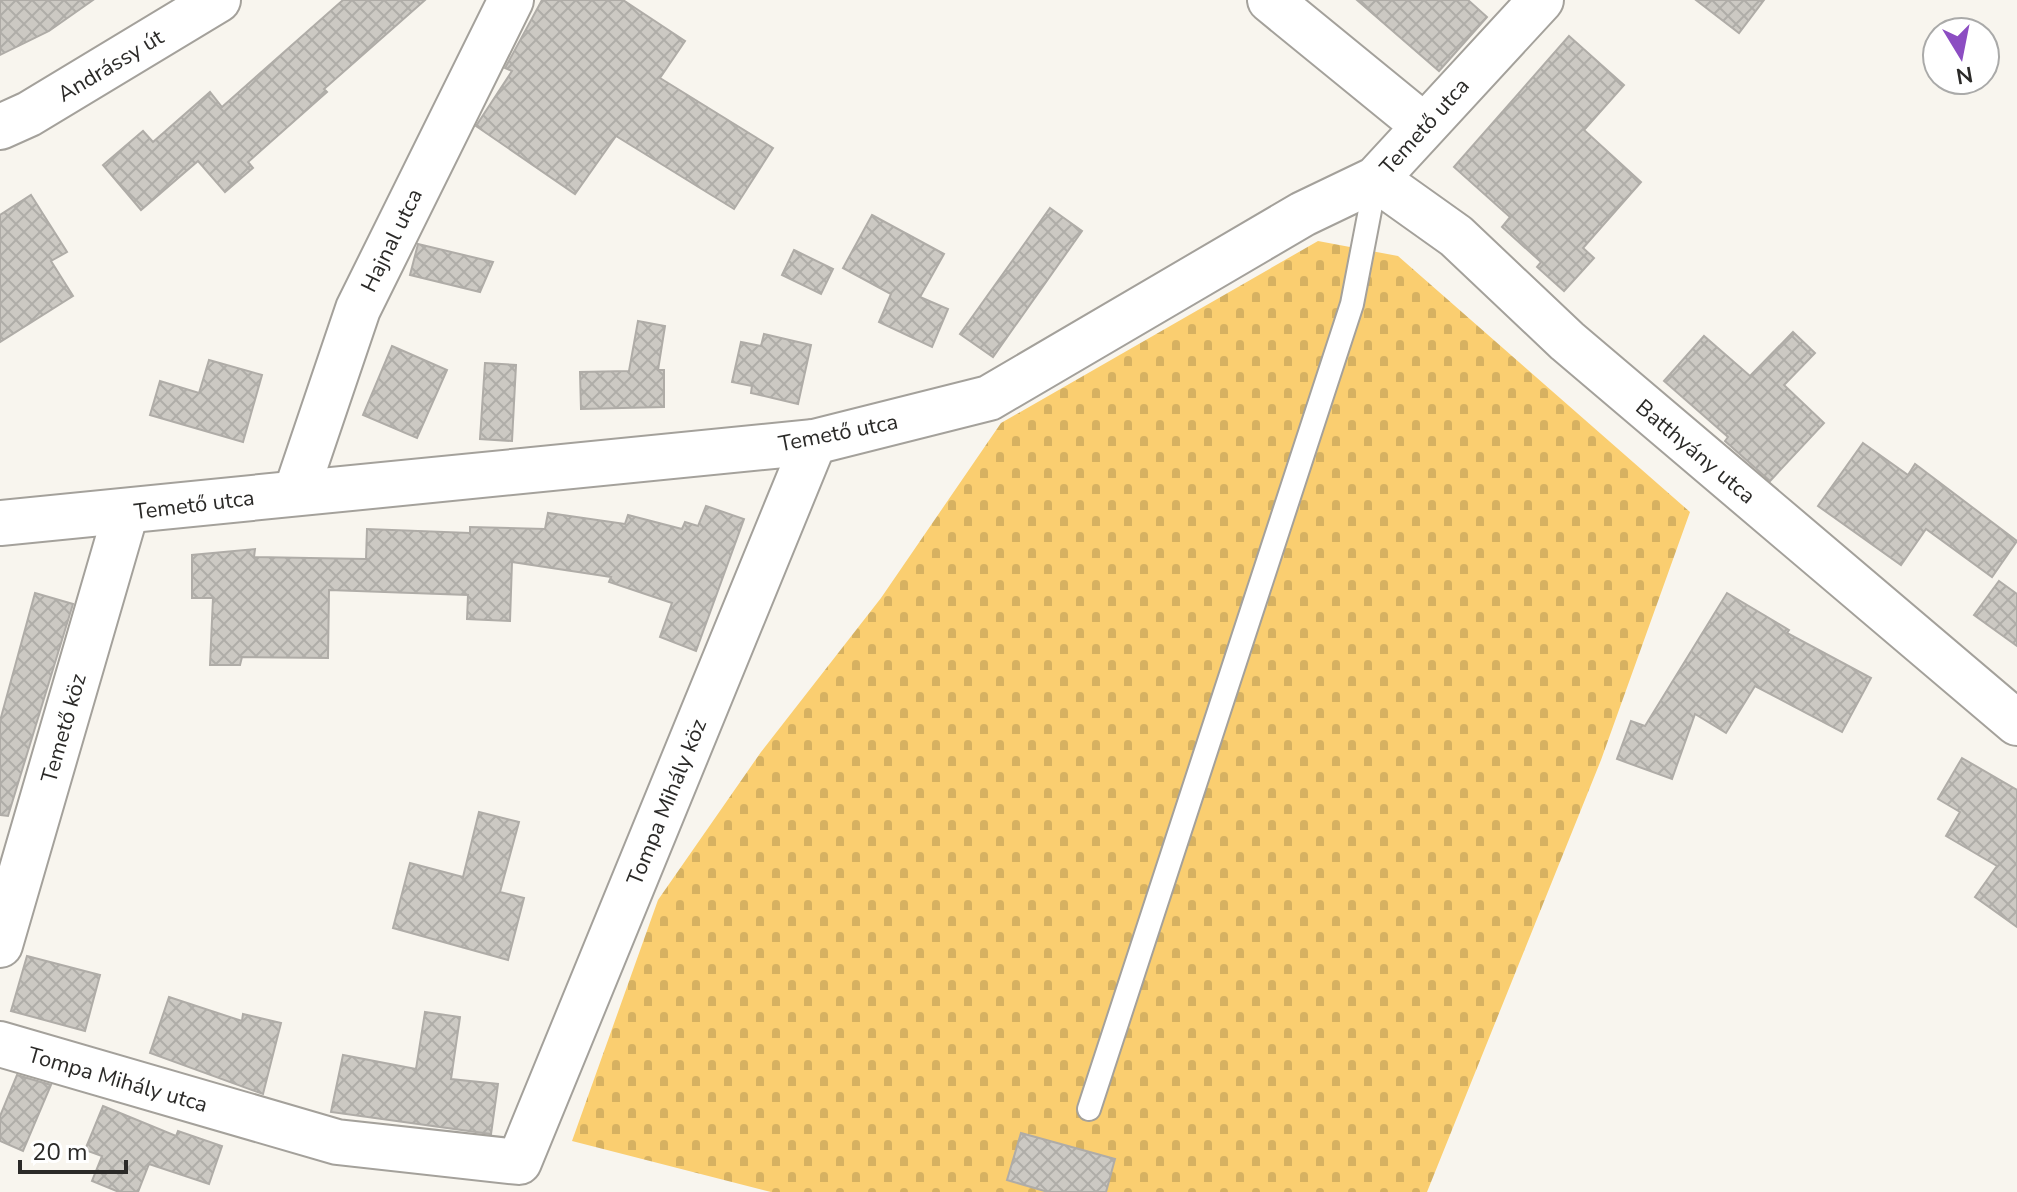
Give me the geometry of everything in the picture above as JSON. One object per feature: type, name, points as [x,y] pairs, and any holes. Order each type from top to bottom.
[{"type":"street","name":"Andrássy út","points":[[0,127],[29,114],[218,0]]},
{"type":"street","name":"Hajnal utca","points":[[296,492],[358,309],[511,0]]},
{"type":"street","points":[[1270,0],[1423,125]]},
{"type":"street","name":"Temető utca","points":[[0,523],[814,442],[989,398],[1303,214],[1376,179],[1541,0]]},
{"type":"street","name":"Batthyány utca","points":[[1376,179],[1456,236],[1567,341],[2017,723]]},
{"type":"street","name":"Tompa Mihály köz","points":[[519,1162],[814,442]]},
{"type":"street","name":"Temető köz","points":[[0,945],[126,512]]},
{"type":"street","name":"Tompa Mihály utca","points":[[0,1044],[337,1142],[519,1162]]},
{"type":"lane","points":[[1089,1109],[1352,304],[1376,179]]},
{"type":"green space","points":[[1318,241],[1398,256],[1690,512],[1601,760],[1427,1192],[771,1192],[572,1141],[658,900],[761,752],[881,598],[1001,423]]},
{"type":"building","points":[[0,0],[93,0],[49,31],[0,55]]},
{"type":"building","points":[[343,0],[425,0],[324,89],[327,92],[248,162],[253,168],[225,192],[198,161],[141,210],[103,165],[143,131],[153,142],[210,92],[222,107]]},
{"type":"building","points":[[542,0],[623,0],[685,41],[660,78],[773,148],[734,209],[616,136],[575,194],[476,126],[512,71],[505,68]]},
{"type":"building","points":[[1357,0],[1468,0],[1487,17],[1439,71]]},
{"type":"building","points":[[1696,0],[1764,0],[1739,33]]},
{"type":"building","points":[[1569,36],[1624,85],[1584,130],[1641,182],[1583,248],[1594,258],[1564,291],[1537,267],[1541,262],[1502,227],[1510,217],[1454,167]]},
{"type":"building","points":[[31,195],[67,252],[51,261],[73,296],[0,342],[0,215]]},
{"type":"building","points":[[1050,208],[1082,231],[993,357],[960,334]]},
{"type":"building","points":[[872,215],[944,254],[920,297],[948,309],[932,347],[879,322],[891,294],[843,268]]},
{"type":"building","points":[[418,244],[493,262],[480,292],[410,275]]},
{"type":"building","points":[[794,250],[833,269],[821,294],[782,275]]},
{"type":"building","points":[[638,321],[665,326],[658,370],[664,370],[664,407],[581,409],[580,372],[629,371]]},
{"type":"building","points":[[1793,332],[1815,353],[1784,385],[1824,423],[1770,481],[1725,441],[1728,437],[1664,381],[1704,336],[1750,376]]},
{"type":"building","points":[[764,334],[811,345],[798,404],[751,393],[752,386],[732,382],[741,342],[761,346]]},
{"type":"building","points":[[392,346],[447,370],[417,438],[363,415]]},
{"type":"building","points":[[209,360],[262,375],[243,442],[150,415],[160,381],[199,393]]},
{"type":"building","points":[[485,363],[516,365],[512,441],[480,439]]},
{"type":"building","points":[[1863,443],[1908,475],[1915,464],[2017,541],[1992,577],[1926,529],[1901,565],[1818,506]]},
{"type":"building","points":[[706,506],[744,519],[696,651],[660,637],[672,603],[609,582],[611,577],[512,562],[510,621],[467,619],[468,595],[329,590],[328,658],[242,657],[240,665],[210,665],[213,598],[192,598],[192,555],[255,549],[254,557],[366,559],[367,529],[470,533],[470,527],[545,529],[548,513],[625,524],[628,515],[682,529],[685,522],[698,526]]},
{"type":"building","points":[[1999,581],[2017,594],[2017,646],[1974,615]]},
{"type":"building","points":[[35,593],[73,604],[8,816],[0,815],[0,721]]},
{"type":"building","points":[[1727,593],[1789,630],[1787,633],[1871,678],[1842,732],[1755,686],[1726,733],[1695,714],[1672,779],[1617,759],[1631,721],[1645,726]]},
{"type":"building","points":[[1962,758],[2017,790],[2017,927],[1975,897],[1997,866],[1946,836],[1960,812],[1938,799]]},
{"type":"building","points":[[479,812],[519,822],[500,892],[524,898],[508,960],[393,928],[410,863],[463,877]]},
{"type":"building","points":[[27,956],[100,975],[85,1031],[11,1011]]},
{"type":"building","points":[[169,997],[242,1021],[243,1014],[281,1023],[263,1094],[150,1053]]},
{"type":"building","points":[[425,1012],[460,1017],[451,1079],[498,1084],[491,1134],[331,1112],[343,1055],[416,1069]]},
{"type":"building","points":[[17,1075],[51,1085],[23,1151],[0,1141],[0,1116]]},
{"type":"building","points":[[103,1106],[176,1136],[178,1131],[222,1146],[209,1184],[149,1164],[138,1192],[119,1192],[92,1181],[102,1156],[85,1150]]},
{"type":"building","points":[[1021,1133],[1115,1159],[1106,1192],[1048,1192],[1007,1180]]}]
